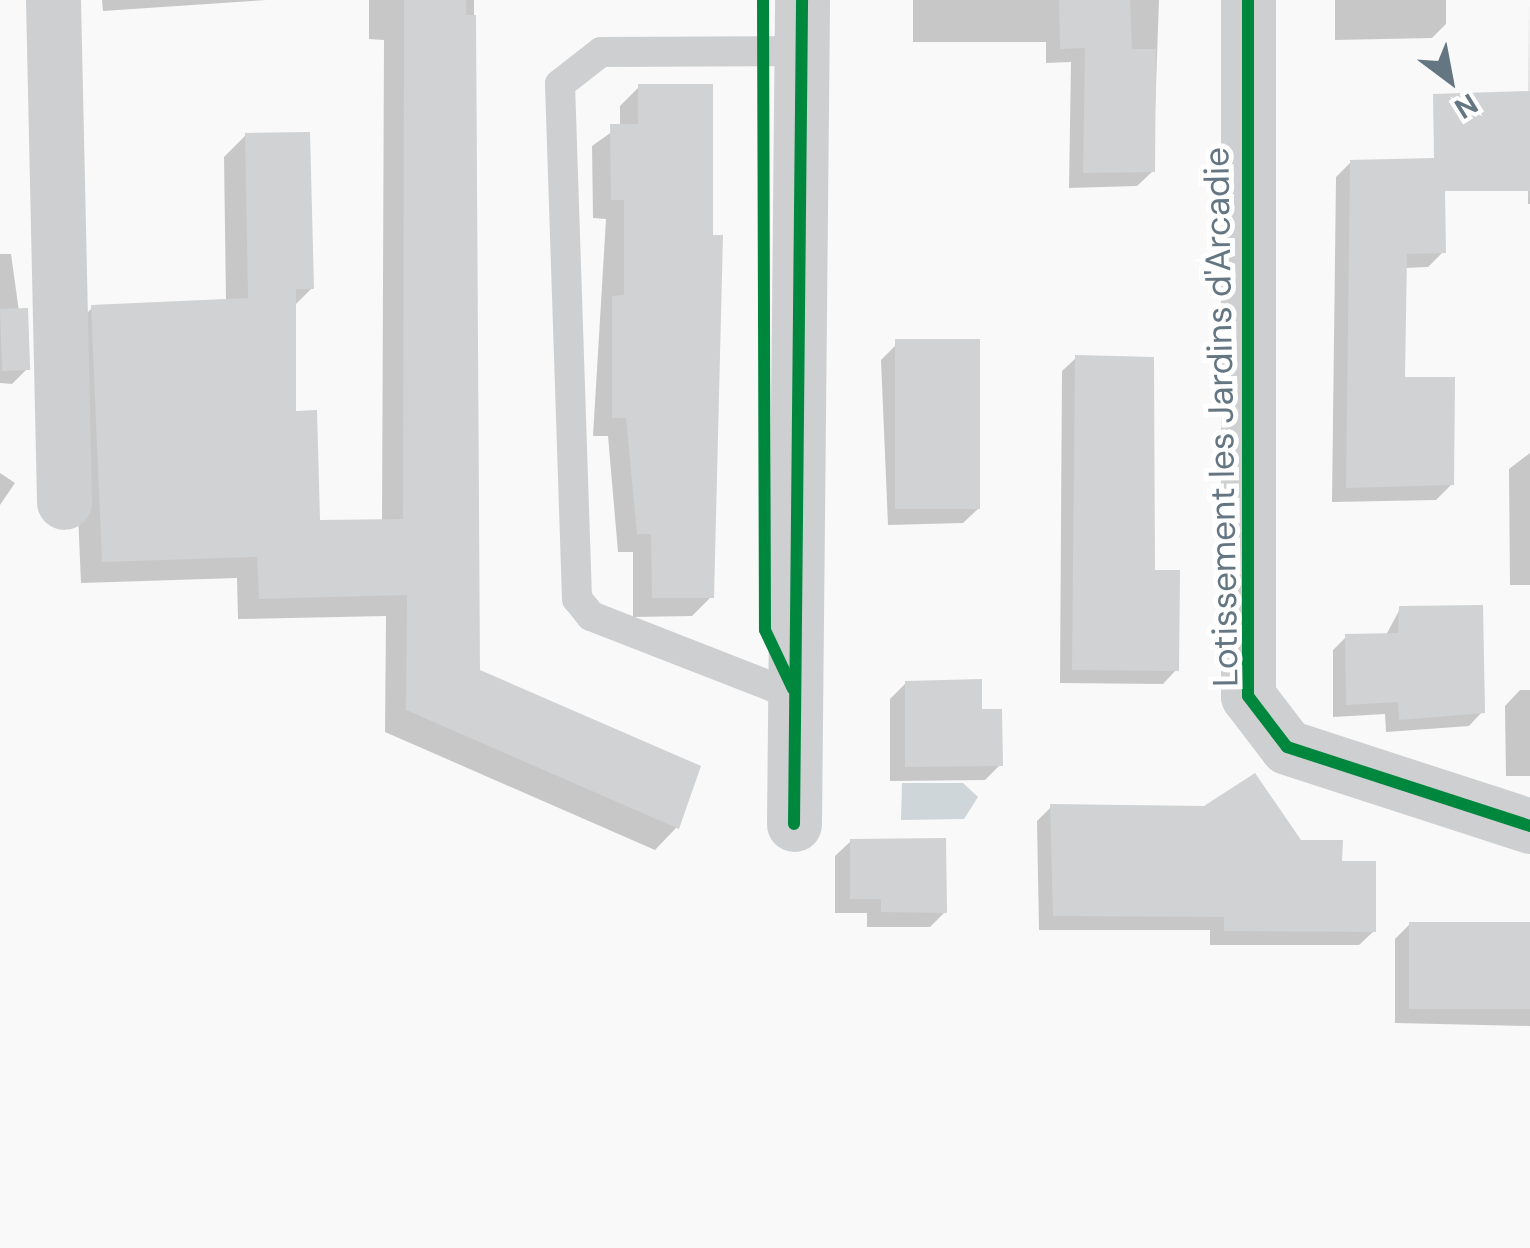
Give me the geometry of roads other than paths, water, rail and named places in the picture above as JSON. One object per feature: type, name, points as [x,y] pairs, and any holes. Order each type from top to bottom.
[{"type":"street","points":[[53,0],[64,502]]},
{"type":"street","name":"Lotissement les Jardins d'Arcadie","points":[[1248,0],[1248,696],[1288,747],[1530,826]]},
{"type":"street","points":[[794,824],[802,26]]},
{"type":"lane","points":[[796,696],[592,616],[577,598],[560,84],[601,52],[802,26]]}]
